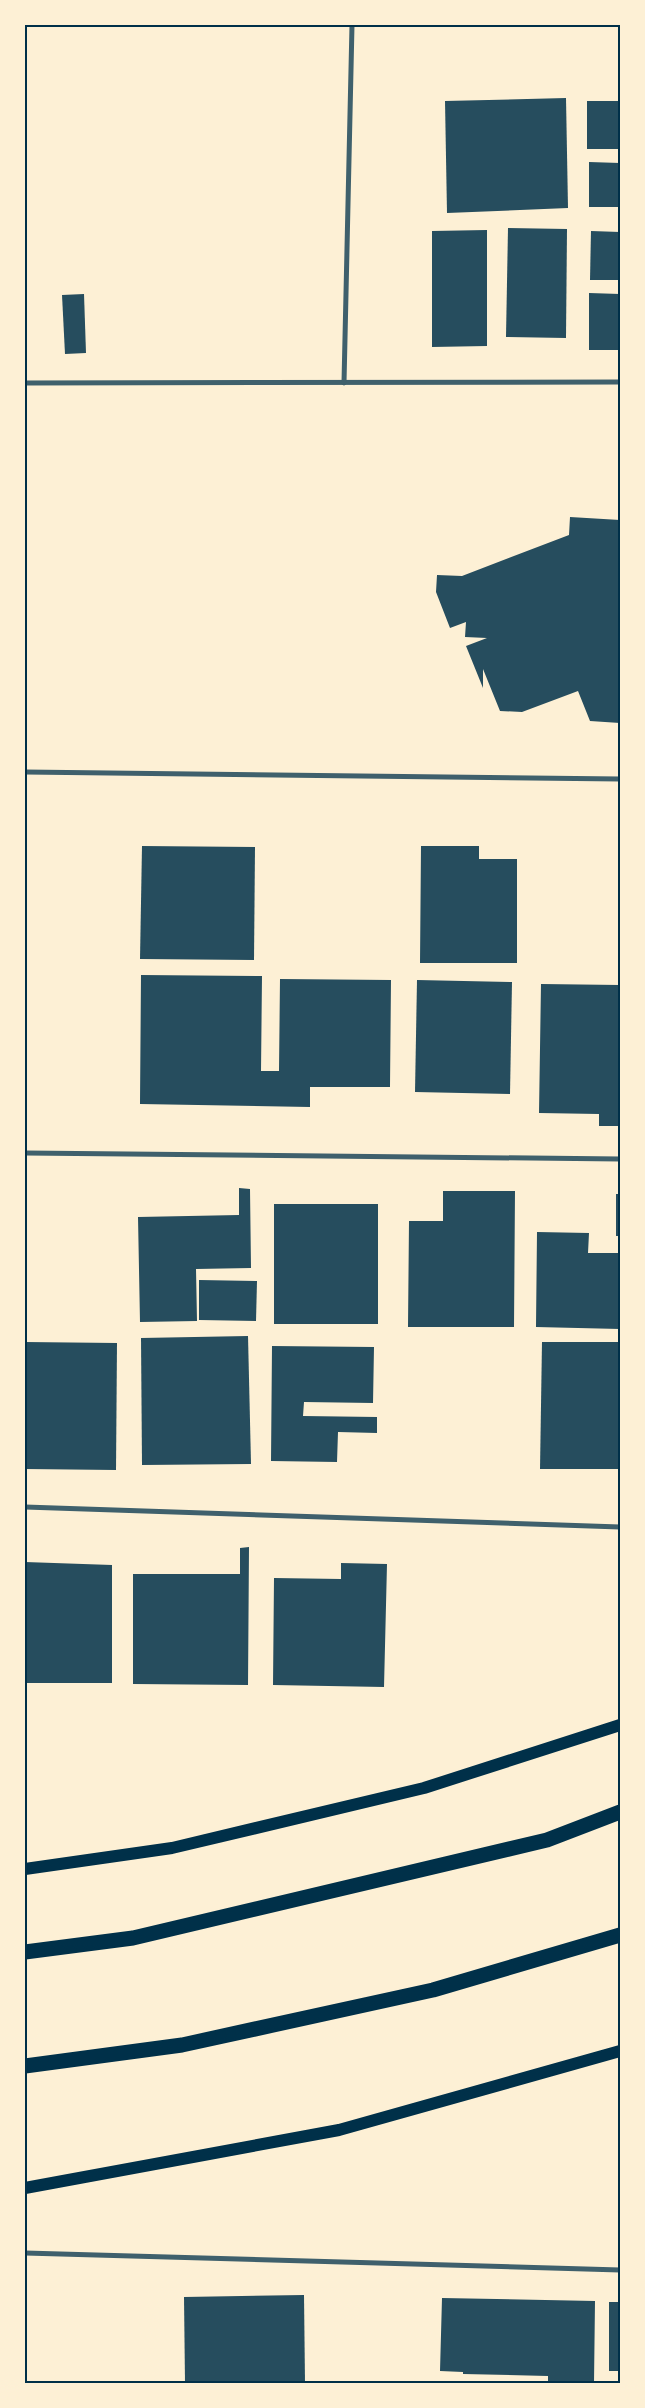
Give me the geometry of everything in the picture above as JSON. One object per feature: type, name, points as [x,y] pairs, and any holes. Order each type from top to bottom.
[{"type":"highway","points":[[25,1952],[152,1934],[547,1840],[620,1812]]},
{"type":"highway","points":[[25,2066],[182,2045],[366,2005],[433,1990],[620,1934]]},
{"type":"main road","points":[[25,1869],[172,1848],[415,1790],[620,1725]]},
{"type":"main road","points":[[25,2188],[339,2130],[620,2051]]},
{"type":"street","points":[[344,383],[352,25]]},
{"type":"street","points":[[25,383],[620,382]]},
{"type":"street","points":[[25,772],[620,779]]},
{"type":"street","points":[[25,1153],[620,1159]]},
{"type":"street","points":[[25,1506],[620,1527]]},
{"type":"street","points":[[25,2253],[620,2270]]},
{"type":"building","points":[[566,98],[568,208],[447,213],[445,101]]},
{"type":"building","points":[[587,101],[620,101],[620,149],[587,149]]},
{"type":"building","points":[[589,162],[620,163],[620,207],[589,207]]},
{"type":"building","points":[[508,228],[567,229],[566,338],[506,337]]},
{"type":"building","points":[[487,230],[487,346],[432,347],[432,231]]},
{"type":"building","points":[[591,231],[620,232],[620,280],[590,280]]},
{"type":"building","points":[[589,293],[620,294],[620,350],[589,350]]},
{"type":"building","points":[[84,294],[86,353],[65,354],[62,295]]},
{"type":"building","points":[[570,517],[620,520],[620,723],[590,721],[578,691],[522,712],[500,711],[483,669],[483,688],[466,646],[487,638],[465,637],[466,622],[450,628],[436,592],[437,575],[462,576],[569,535]]},
{"type":"building","points":[[142,846],[255,847],[254,960],[140,959]]},
{"type":"building","points":[[421,846],[479,846],[479,859],[517,859],[517,963],[420,963]]},
{"type":"building","points":[[141,975],[262,976],[261,1071],[279,1071],[280,979],[391,980],[390,1087],[310,1087],[310,1107],[140,1104]]},
{"type":"building","points":[[417,980],[512,982],[510,1094],[415,1092]]},
{"type":"building","points":[[541,984],[620,985],[620,1126],[599,1126],[599,1114],[539,1113]]},
{"type":"building","points":[[239,1188],[250,1189],[251,1268],[196,1269],[197,1321],[140,1322],[138,1217],[239,1215]]},
{"type":"building","points":[[443,1191],[515,1191],[514,1327],[408,1327],[409,1221],[443,1221]]},
{"type":"building","points":[[616,1194],[620,1194],[620,1236],[616,1236]]},
{"type":"building","points":[[274,1204],[378,1204],[378,1324],[274,1324]]},
{"type":"building","points":[[537,1232],[589,1233],[588,1253],[620,1253],[620,1329],[536,1327]]},
{"type":"building","points":[[199,1280],[257,1281],[256,1321],[199,1320]]},
{"type":"building","points":[[248,1336],[251,1464],[142,1465],[141,1338]]},
{"type":"building","points":[[25,1342],[117,1343],[116,1470],[25,1469]]},
{"type":"building","points":[[542,1342],[620,1342],[620,1469],[540,1469]]},
{"type":"building","points":[[272,1346],[374,1347],[373,1403],[304,1402],[303,1416],[377,1417],[377,1433],[338,1432],[337,1462],[271,1461]]},
{"type":"building","points":[[249,1547],[248,1685],[133,1684],[133,1574],[240,1574],[240,1548]]},
{"type":"building","points":[[25,1562],[112,1565],[112,1683],[25,1683]]},
{"type":"building","points":[[341,1563],[387,1564],[384,1687],[273,1685],[274,1578],[341,1579]]},
{"type":"building","points":[[304,2295],[305,2383],[185,2383],[184,2297]]},
{"type":"building","points":[[442,2298],[595,2301],[594,2383],[548,2383],[548,2376],[463,2374],[463,2372],[440,2371]]},
{"type":"building","points":[[609,2302],[620,2302],[620,2371],[609,2371]]}]
